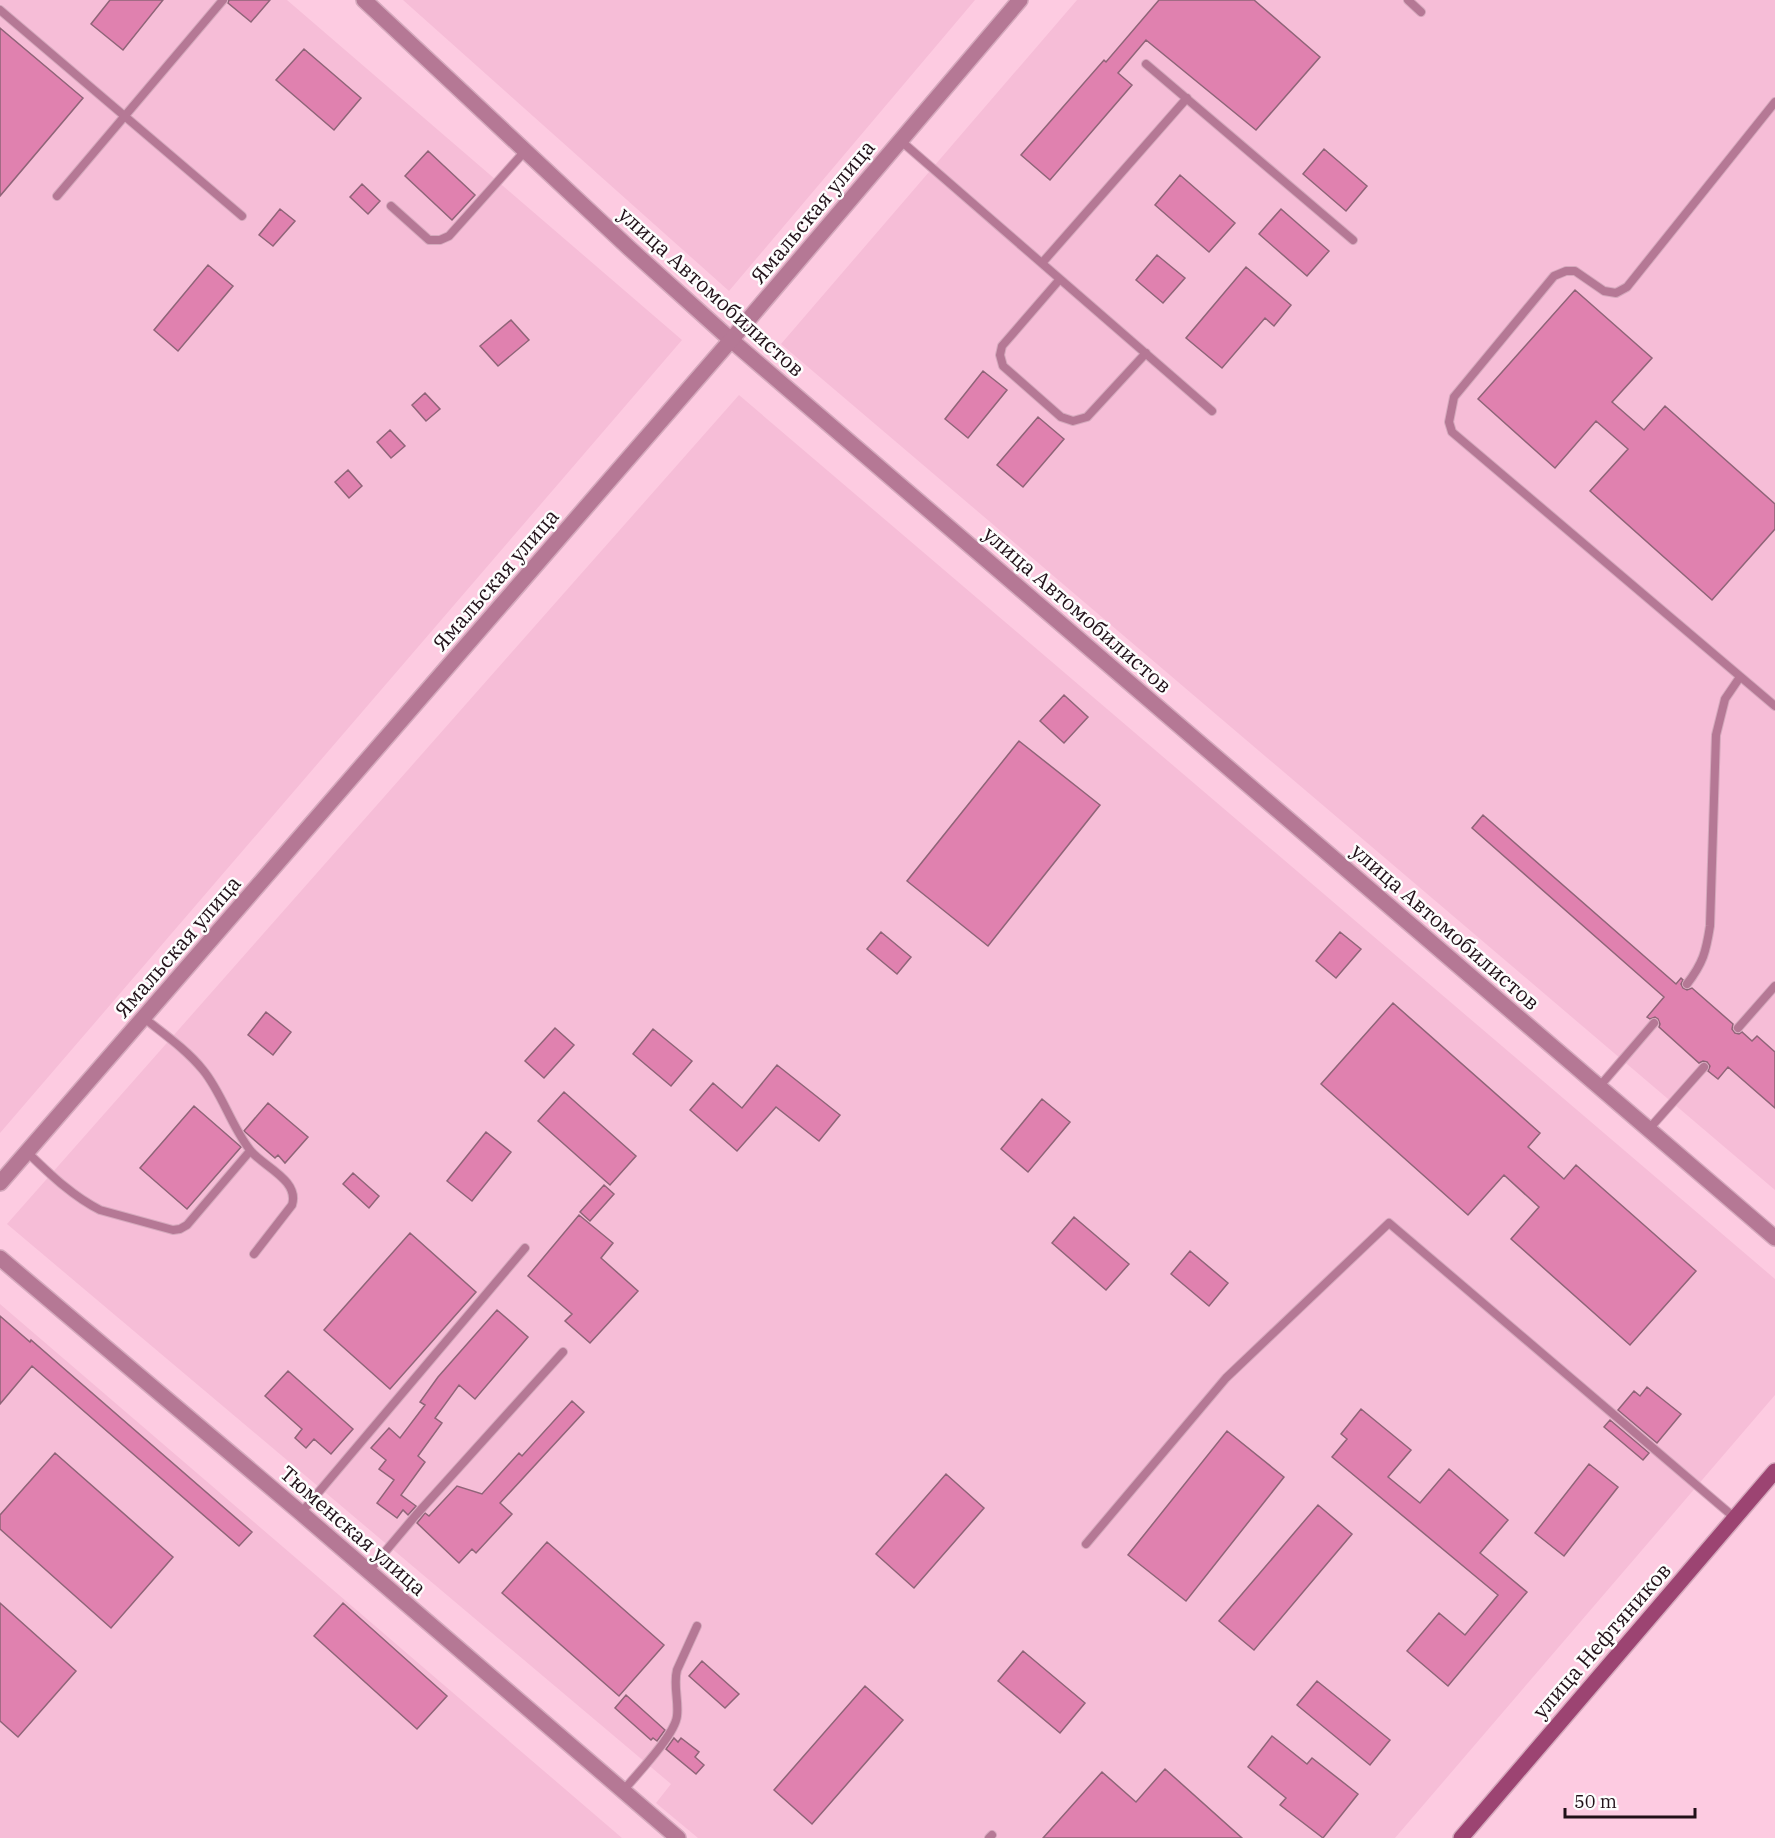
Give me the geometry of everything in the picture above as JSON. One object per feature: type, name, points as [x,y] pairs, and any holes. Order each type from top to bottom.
[{"type":"main road","name":"улица Нефтяников","points":[[1461,1838],[1775,1471]]},
{"type":"street","name":"улица Автомобилистов","points":[[364,0],[731,340],[1775,1238]]},
{"type":"street","name":"Ямальская улица","points":[[0,1184],[731,340],[1020,0]]},
{"type":"street","name":"Тюменская улица","points":[[0,1258],[301,1513],[678,1838]]},
{"type":"lane","points":[[57,196],[224,0]]},
{"type":"lane","points":[[1408,0],[1421,12]]},
{"type":"lane","points":[[0,10],[242,216]]},
{"type":"lane","points":[[1146,64],[1353,240]]},
{"type":"lane","points":[[1042,263],[1187,98]]},
{"type":"lane","points":[[1775,102],[1627,287],[1616,293],[1604,291],[1575,271],[1566,271],[1554,276],[1454,397],[1449,422],[1452,432],[1775,706]]},
{"type":"lane","points":[[901,141],[1212,411]]},
{"type":"lane","points":[[391,206],[429,240],[440,240],[449,236],[525,151]]},
{"type":"lane","points":[[1060,279],[1002,346],[1000,355],[1003,366],[1061,417],[1074,421],[1087,417],[1146,353]]},
{"type":"lane","points":[[1688,984],[1700,967],[1706,951],[1710,926],[1716,735],[1725,699],[1740,677]]},
{"type":"lane","points":[[1738,1028],[1775,986]]},
{"type":"lane","points":[[144,1018],[204,1071],[250,1151],[287,1182],[292,1191],[292,1205],[254,1254]]},
{"type":"lane","points":[[1599,1087],[1654,1023]]},
{"type":"lane","points":[[1649,1130],[1704,1067]]},
{"type":"lane","points":[[27,1152],[66,1188],[90,1206],[173,1230],[187,1226],[250,1151]]},
{"type":"lane","points":[[1086,1544],[1226,1378],[1389,1223],[1735,1518]]},
{"type":"lane","points":[[301,1513],[525,1248]]},
{"type":"lane","points":[[368,1572],[416,1515],[563,1352]]},
{"type":"lane","points":[[623,1791],[673,1730],[677,1717],[675,1678],[697,1626]]},
{"type":"shaded area","points":[[0,0],[287,0],[682,340],[0,1133]]},
{"type":"shaded area","points":[[403,0],[975,0],[729,291]]},
{"type":"shaded area","points":[[1077,0],[1775,0],[1775,1190],[781,344]]},
{"type":"shaded area","points":[[739,395],[1775,1279],[1775,1395],[1395,1838],[698,1838],[656,1803],[671,1784],[7,1224]]},
{"type":"shaded area","points":[[0,1304],[622,1838],[0,1838]]},
{"type":"building","points":[[110,0],[163,0],[123,50],[91,24]]},
{"type":"building","points":[[229,0],[270,0],[251,22],[228,3]]},
{"type":"building","points":[[1159,0],[1254,0],[1320,57],[1256,130],[1146,40],[1118,73],[1132,85],[1050,180],[1021,155]]},
{"type":"building","points":[[0,28],[83,98],[0,196]]},
{"type":"building","points":[[304,49],[361,98],[334,130],[276,80]]},
{"type":"building","points":[[1324,149],[1367,186],[1346,211],[1303,174]]},
{"type":"building","points":[[428,151],[475,195],[452,220],[405,176]]},
{"type":"building","points":[[1180,175],[1235,223],[1209,252],[1155,205]]},
{"type":"building","points":[[362,184],[380,201],[368,214],[350,197]]},
{"type":"building","points":[[280,209],[295,221],[273,246],[259,235]]},
{"type":"building","points":[[1281,209],[1329,251],[1307,276],[1259,234]]},
{"type":"building","points":[[1157,255],[1185,278],[1163,303],[1136,280]]},
{"type":"building","points":[[208,265],[233,286],[178,351],[154,330]]},
{"type":"building","points":[[1246,267],[1291,305],[1274,326],[1265,318],[1222,368],[1186,338]]},
{"type":"building","points":[[1575,290],[1652,358],[1612,402],[1644,430],[1665,406],[1775,504],[1775,529],[1712,600],[1590,491],[1628,449],[1596,421],[1555,468],[1478,399]]},
{"type":"building","points":[[511,320],[529,340],[498,366],[480,346]]},
{"type":"building","points":[[983,371],[1007,390],[968,438],[945,419]]},
{"type":"building","points":[[425,393],[440,409],[426,421],[412,405]]},
{"type":"building","points":[[1038,417],[1064,439],[1023,487],[997,465]]},
{"type":"building","points":[[390,430],[405,446],[391,458],[377,442]]},
{"type":"building","points":[[348,470],[362,486],[349,498],[335,482]]},
{"type":"building","points":[[1064,695],[1088,717],[1064,743],[1040,721]]},
{"type":"building","points":[[1019,741],[1100,805],[988,946],[907,881]]},
{"type":"building","points":[[1483,815],[1676,984],[1681,978],[1683,988],[1687,990],[1692,988],[1733,1024],[1732,1029],[1735,1033],[1742,1032],[1752,1041],[1757,1036],[1775,1052],[1775,1108],[1728,1067],[1718,1079],[1708,1071],[1710,1066],[1707,1062],[1699,1063],[1659,1027],[1658,1019],[1647,1017],[1664,997],[1472,828]]},
{"type":"building","points":[[881,932],[911,957],[897,974],[867,949]]},
{"type":"building","points":[[1340,932],[1361,949],[1336,978],[1316,961]]},
{"type":"building","points":[[1393,1003],[1540,1133],[1528,1147],[1564,1179],[1576,1165],[1696,1271],[1630,1345],[1511,1239],[1539,1207],[1504,1175],[1468,1215],[1321,1084]]},
{"type":"building","points":[[266,1012],[291,1032],[273,1055],[248,1035]]},
{"type":"building","points":[[555,1028],[574,1045],[544,1078],[525,1061]]},
{"type":"building","points":[[653,1029],[692,1061],[671,1086],[633,1054]]},
{"type":"building","points":[[777,1065],[840,1115],[819,1141],[776,1107],[737,1151],[690,1110],[713,1083],[742,1108]]},
{"type":"building","points":[[564,1092],[636,1156],[610,1185],[538,1121]]},
{"type":"building","points":[[1042,1099],[1070,1122],[1028,1172],[1001,1149]]},
{"type":"building","points":[[268,1103],[308,1137],[285,1163],[278,1155],[275,1158],[244,1131]]},
{"type":"building","points":[[194,1106],[241,1147],[187,1209],[140,1168]]},
{"type":"building","points":[[486,1132],[511,1152],[472,1201],[447,1181]]},
{"type":"building","points":[[353,1173],[379,1196],[369,1208],[343,1184]]},
{"type":"building","points":[[604,1185],[614,1194],[590,1221],[580,1212]]},
{"type":"building","points":[[579,1215],[613,1243],[601,1258],[638,1291],[590,1343],[565,1321],[572,1314],[528,1276]]},
{"type":"building","points":[[1074,1217],[1129,1264],[1106,1290],[1052,1243]]},
{"type":"building","points":[[410,1233],[476,1292],[390,1389],[324,1330]]},
{"type":"building","points":[[1190,1251],[1228,1283],[1209,1306],[1171,1274]]},
{"type":"building","points":[[497,1310],[528,1337],[475,1399],[459,1385],[435,1418],[442,1423],[418,1456],[425,1462],[401,1495],[416,1506],[408,1515],[403,1510],[397,1518],[377,1503],[394,1480],[379,1469],[386,1460],[371,1448],[389,1428],[400,1438],[425,1405],[420,1402],[438,1377]]},
{"type":"building","points":[[0,1316],[30,1342],[31,1340],[252,1532],[239,1546],[32,1366],[0,1404]]},
{"type":"building","points":[[288,1371],[353,1429],[331,1454],[314,1439],[306,1448],[295,1438],[302,1429],[265,1396]]},
{"type":"building","points":[[1647,1387],[1681,1414],[1657,1443],[1618,1410],[1634,1391],[1640,1396]]},
{"type":"building","points":[[572,1401],[584,1412],[500,1503],[512,1514],[476,1553],[472,1549],[459,1563],[417,1523],[425,1513],[429,1516],[457,1486],[482,1494],[519,1453],[522,1456]]},
{"type":"building","points":[[1361,1409],[1411,1450],[1388,1477],[1420,1503],[1449,1469],[1508,1520],[1480,1553],[1527,1592],[1448,1686],[1407,1651],[1439,1613],[1465,1635],[1498,1595],[1332,1457],[1347,1439],[1341,1434]]},
{"type":"building","points":[[1610,1420],[1649,1453],[1643,1460],[1604,1427]]},
{"type":"building","points":[[1227,1431],[1284,1477],[1186,1601],[1128,1555]]},
{"type":"building","points":[[55,1453],[173,1557],[111,1628],[0,1529],[0,1515]]},
{"type":"building","points":[[1589,1464],[1618,1487],[1564,1556],[1535,1533]]},
{"type":"building","points":[[946,1474],[984,1508],[914,1588],[876,1554]]},
{"type":"building","points":[[1318,1505],[1352,1534],[1254,1650],[1219,1621]]},
{"type":"building","points":[[547,1542],[664,1645],[619,1696],[502,1593]]},
{"type":"building","points":[[0,1603],[76,1671],[18,1737],[0,1721]]},
{"type":"building","points":[[343,1603],[447,1696],[417,1729],[314,1636]]},
{"type":"building","points":[[1023,1651],[1085,1703],[1060,1733],[998,1681]]},
{"type":"building","points":[[702,1661],[739,1694],[725,1708],[689,1676]]},
{"type":"building","points":[[1317,1681],[1390,1740],[1370,1765],[1297,1705]]},
{"type":"building","points":[[865,1686],[903,1720],[812,1824],[774,1790]]},
{"type":"building","points":[[626,1695],[665,1730],[657,1741],[653,1738],[651,1740],[615,1708]]},
{"type":"building","points":[[1272,1736],[1307,1764],[1312,1758],[1358,1794],[1323,1838],[1280,1805],[1286,1798],[1248,1767]]},
{"type":"building","points":[[674,1738],[678,1742],[681,1738],[699,1752],[695,1757],[704,1765],[696,1774],[666,1749]]},
{"type":"building","points":[[1165,1769],[1242,1838],[1043,1838],[1102,1772],[1136,1802]]}]
